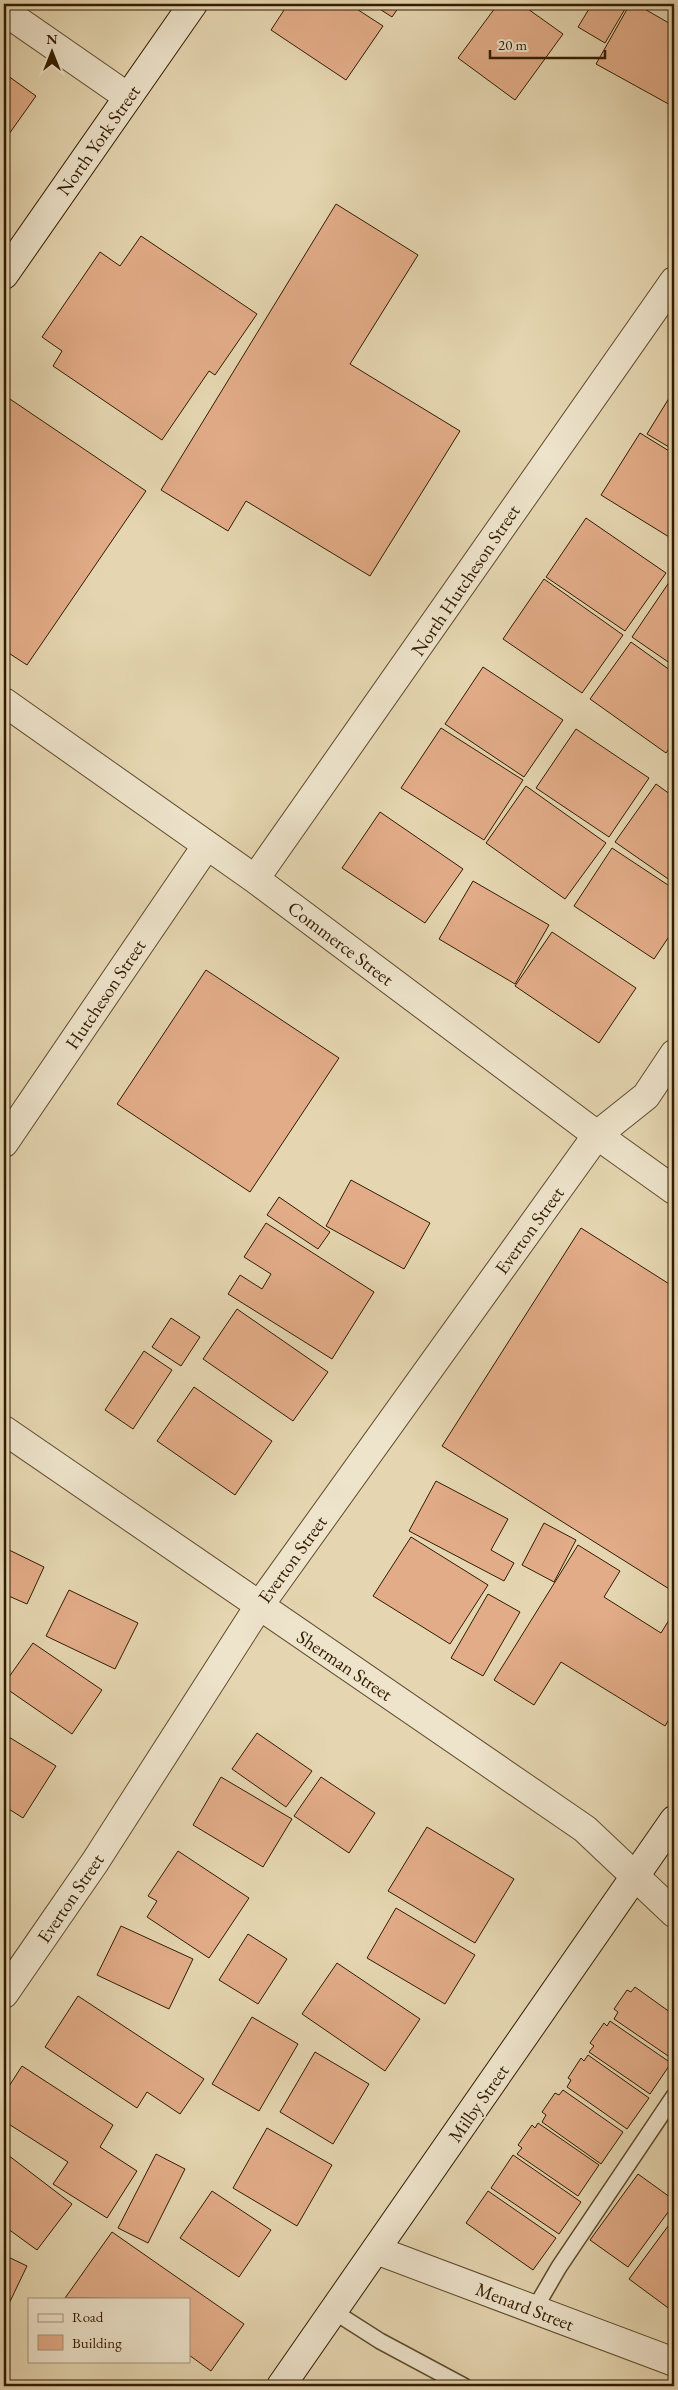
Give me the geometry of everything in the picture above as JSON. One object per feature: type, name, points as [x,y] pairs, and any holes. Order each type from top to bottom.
[{"type":"street","name":"North York Street","points":[[4,275],[194,4]]},
{"type":"street","points":[[4,11],[128,96]]},
{"type":"street","name":"North Hutcheson Street","points":[[255,879],[674,281]]},
{"type":"street","name":"Commerce Street","points":[[4,702],[255,879],[674,1190]]},
{"type":"street","name":"Hutcheson Street","points":[[4,1142],[207,845]]},
{"type":"street","name":"Everton Street","points":[[4,1994],[95,1862],[258,1606],[598,1135],[646,1096],[674,1054]]},
{"type":"street","name":"Sherman Street","points":[[4,1430],[585,1829],[674,1913]]},
{"type":"street","name":"Milby Street","points":[[281,2386],[674,1820]]},
{"type":"street","name":"Menard Street","points":[[376,2250],[674,2362]]},
{"type":"lane","points":[[534,2310],[559,2267],[674,2096]]},
{"type":"lane","points":[[333,2311],[380,2341],[464,2386]]},
{"type":"building","points":[[288,4],[349,4],[383,26],[346,80],[271,30]]},
{"type":"building","points":[[372,4],[401,4],[392,17]]},
{"type":"building","points":[[498,4],[521,4],[563,34],[515,100],[458,58]]},
{"type":"building","points":[[592,4],[628,4],[605,43],[578,27]]},
{"type":"building","points":[[630,4],[636,4],[674,26],[674,107],[596,64]]},
{"type":"building","points":[[4,73],[36,96],[4,141]]},
{"type":"building","points":[[336,204],[418,255],[350,364],[460,431],[370,576],[246,501],[228,531],[161,490]]},
{"type":"building","points":[[141,236],[257,314],[215,375],[209,371],[162,440],[53,366],[62,351],[42,337],[100,252],[120,266]]},
{"type":"building","points":[[674,390],[674,450],[647,434]]},
{"type":"building","points":[[4,395],[146,491],[27,665],[4,650]]},
{"type":"building","points":[[640,433],[674,454],[674,540],[601,495]]},
{"type":"building","points":[[586,518],[666,573],[625,631],[546,577]]},
{"type":"building","points":[[672,578],[674,579],[674,666],[632,637]]},
{"type":"building","points":[[544,579],[623,635],[582,693],[503,639]]},
{"type":"building","points":[[631,642],[674,673],[674,742],[666,753],[590,699]]},
{"type":"building","points":[[483,667],[563,720],[524,777],[445,724]]},
{"type":"building","points":[[441,728],[523,780],[484,840],[401,788]]},
{"type":"building","points":[[576,729],[649,778],[609,837],[536,788]]},
{"type":"building","points":[[656,784],[674,797],[674,883],[615,842]]},
{"type":"building","points":[[526,786],[606,843],[565,899],[486,843]]},
{"type":"building","points":[[380,812],[463,869],[425,923],[342,868]]},
{"type":"building","points":[[612,848],[674,889],[674,929],[654,959],[574,906]]},
{"type":"building","points":[[473,881],[549,925],[515,984],[439,939]]},
{"type":"building","points":[[552,932],[636,988],[599,1043],[515,986]]},
{"type":"building","points":[[206,970],[339,1058],[250,1192],[117,1104]]},
{"type":"building","points":[[351,1180],[430,1223],[404,1269],[326,1226]]},
{"type":"building","points":[[279,1197],[330,1232],[318,1249],[267,1215]]},
{"type":"building","points":[[266,1223],[374,1292],[332,1359],[228,1294],[240,1275],[262,1289],[271,1274],[244,1257]]},
{"type":"building","points":[[581,1228],[674,1287],[674,1592],[442,1446]]},
{"type":"building","points":[[237,1309],[328,1372],[293,1421],[203,1359]]},
{"type":"building","points":[[171,1318],[200,1337],[181,1366],[152,1347]]},
{"type":"building","points":[[144,1351],[172,1370],[133,1429],[105,1410]]},
{"type":"building","points":[[194,1387],[272,1441],[235,1495],[157,1441]]},
{"type":"building","points":[[436,1481],[508,1519],[491,1550],[514,1563],[504,1581],[409,1531]]},
{"type":"building","points":[[544,1523],[576,1540],[554,1582],[522,1565]]},
{"type":"building","points":[[411,1537],[488,1585],[450,1644],[373,1596]]},
{"type":"building","points":[[578,1545],[620,1571],[604,1597],[661,1633],[669,1620],[674,1624],[674,1711],[665,1726],[561,1662],[534,1705],[494,1680]]},
{"type":"building","points":[[7,1549],[44,1567],[27,1604],[4,1594],[4,1555]]},
{"type":"building","points":[[69,1590],[138,1623],[115,1669],[46,1636]]},
{"type":"building","points":[[488,1594],[520,1612],[483,1676],[451,1658]]},
{"type":"building","points":[[33,1643],[102,1690],[72,1734],[4,1687],[4,1684]]},
{"type":"building","points":[[257,1733],[312,1771],[286,1807],[232,1769]]},
{"type":"building","points":[[4,1734],[56,1766],[23,1818],[4,1806]]},
{"type":"building","points":[[221,1777],[292,1819],[263,1867],[193,1825]]},
{"type":"building","points":[[321,1777],[375,1813],[349,1853],[294,1816]]},
{"type":"building","points":[[427,1827],[514,1879],[475,1943],[388,1891]]},
{"type":"building","points":[[178,1851],[249,1898],[209,1958],[147,1917],[157,1901],[148,1896]]},
{"type":"building","points":[[396,1908],[475,1955],[445,2004],[367,1958]]},
{"type":"building","points":[[121,1926],[193,1959],[169,2009],[97,1975]]},
{"type":"building","points":[[248,1934],[287,1959],[258,2004],[219,1980]]},
{"type":"building","points":[[337,1963],[420,2019],[385,2071],[302,2014]]},
{"type":"building","points":[[635,1987],[674,2015],[674,2060],[614,2019],[618,2012],[614,2009],[627,1990],[631,1992]]},
{"type":"building","points":[[78,1996],[204,2079],[180,2114],[147,2092],[137,2108],[45,2047]]},
{"type":"building","points":[[252,2017],[298,2044],[259,2111],[212,2084]]},
{"type":"building","points":[[610,2021],[671,2063],[650,2094],[589,2052],[594,2046],[590,2043],[604,2023],[607,2026]]},
{"type":"building","points":[[315,2052],[369,2084],[333,2144],[280,2112]]},
{"type":"building","points":[[588,2055],[649,2098],[627,2129],[567,2087],[571,2080],[568,2078],[581,2058],[584,2061]]},
{"type":"building","points":[[22,2066],[113,2125],[100,2147],[137,2171],[107,2218],[53,2184],[68,2162],[4,2121],[4,2094]]},
{"type":"building","points":[[563,2090],[623,2132],[601,2164],[542,2122],[546,2115],[542,2112],[555,2093],[559,2095]]},
{"type":"building","points":[[538,2123],[599,2165],[578,2196],[517,2154],[522,2148],[518,2145],[532,2125],[535,2128]]},
{"type":"building","points":[[267,2128],[332,2165],[297,2226],[233,2188]]},
{"type":"building","points":[[4,2152],[72,2204],[37,2250],[4,2226]]},
{"type":"building","points":[[156,2154],[185,2169],[148,2243],[118,2228]]},
{"type":"building","points":[[513,2155],[581,2202],[559,2234],[491,2188]]},
{"type":"building","points":[[638,2174],[674,2200],[674,2204],[628,2267],[590,2240]]},
{"type":"building","points":[[212,2191],[271,2230],[239,2277],[180,2238]]},
{"type":"building","points":[[488,2191],[556,2238],[533,2270],[466,2223]]},
{"type":"building","points":[[674,2218],[674,2306],[671,2310],[629,2279]]},
{"type":"building","points":[[112,2232],[244,2324],[211,2371],[190,2356],[190,2298],[65,2298]]},
{"type":"building","points":[[4,2255],[27,2266],[4,2314]]}]
